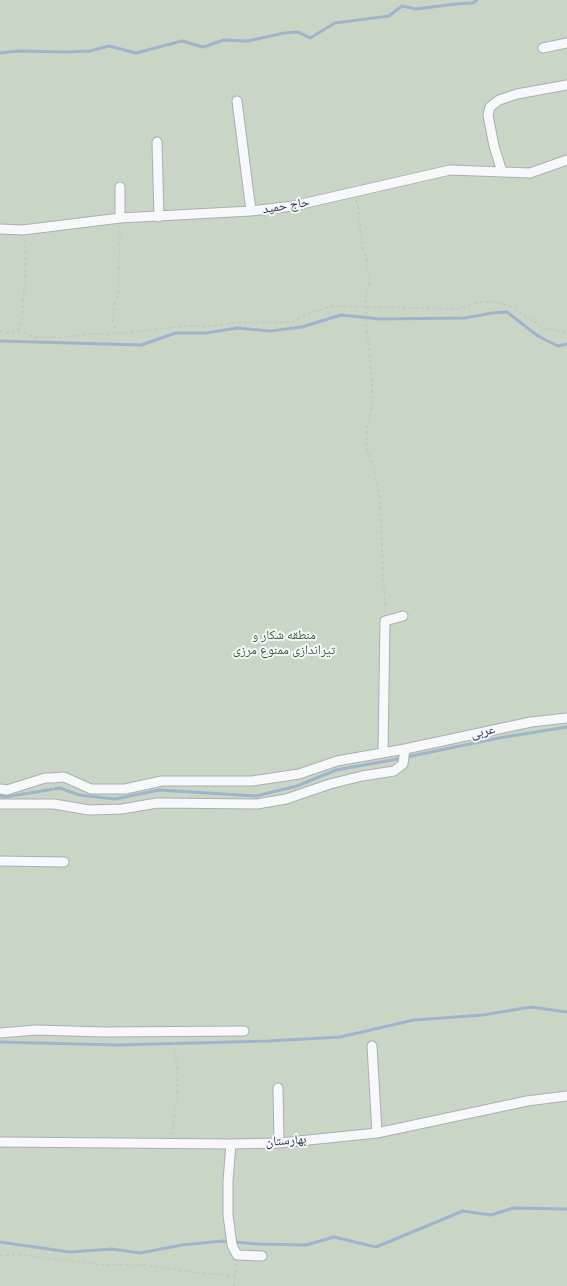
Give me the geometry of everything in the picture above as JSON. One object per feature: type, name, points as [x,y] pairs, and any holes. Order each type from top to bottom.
[{"type":"street","points":[[543,48],[567,44]]},
{"type":"street","points":[[502,172],[494,146],[488,115],[490,107],[499,100],[517,94],[567,85]]},
{"type":"street","points":[[237,101],[250,211]]},
{"type":"street","points":[[157,142],[158,217]]},
{"type":"street","name":"حاج حمید","points":[[0,229],[22,230],[120,218],[250,211],[293,206],[450,170],[530,173],[567,160]]},
{"type":"street","points":[[120,187],[120,218]]},
{"type":"street","points":[[383,752],[385,621],[403,616]]},
{"type":"street","name":"عربی","points":[[0,789],[7,790],[45,778],[64,777],[91,789],[125,789],[162,781],[252,781],[299,774],[337,761],[383,752],[405,751],[531,722],[567,718]]},
{"type":"street","points":[[0,804],[54,804],[89,810],[122,809],[157,803],[258,804],[286,800],[330,784],[362,776],[394,771],[403,764],[405,751]]},
{"type":"street","points":[[0,861],[64,862]]},
{"type":"street","points":[[0,1033],[36,1030],[104,1032],[244,1031]]},
{"type":"street","points":[[372,1046],[377,1133]]},
{"type":"street","points":[[278,1088],[279,1143]]},
{"type":"street","name":"بهارستان","points":[[0,1142],[171,1144],[279,1143],[377,1133],[527,1101],[567,1096]]},
{"type":"street","points":[[232,1144],[228,1181],[228,1215],[232,1241],[237,1255],[262,1256]]},
{"type":"path","points":[[354,192],[359,210],[361,240],[367,262],[369,284],[366,296],[366,322],[373,404],[368,421],[366,447],[374,468],[380,502],[385,621]]},
{"type":"path","points":[[117,334],[114,322],[114,304],[119,291],[120,218]]},
{"type":"path","points":[[0,331],[12,333],[18,330],[22,322],[26,257],[22,230]]},
{"type":"path","points":[[18,330],[36,337],[117,334],[184,326],[291,322],[309,313],[333,306],[366,308],[458,309],[479,302],[494,302],[510,306],[542,327],[567,333]]},
{"type":"path","points":[[52,783],[53,796]]},
{"type":"path","points":[[171,1144],[177,1097],[177,1068],[174,1038]]},
{"type":"path","points":[[0,1256],[16,1254],[102,1265],[139,1264],[193,1272],[235,1276]]},
{"type":"path","points":[[234,1286],[237,1255]]},
{"type":"green space","name":"منطقه شکار و تیراندازی ممنوع مرزی","points":[[0,0],[567,0],[567,1286],[0,1286]]},
{"type":"waterway","points":[[0,53],[18,51],[90,51],[109,46],[136,53],[182,41],[203,47],[224,40],[248,41],[284,33],[298,32],[310,38],[335,23],[389,16],[402,6],[416,9],[473,3],[477,0]]},
{"type":"waterway","points":[[0,341],[141,345],[176,333],[206,333],[237,328],[270,331],[302,327],[341,315],[380,319],[465,318],[507,312],[538,336],[558,346],[567,344]]},
{"type":"waterway","points":[[0,796],[5,797],[60,788],[79,795],[115,799],[159,790],[256,796],[297,786],[336,770],[499,738],[567,727]]},
{"type":"waterway","points":[[0,1042],[118,1045],[269,1041],[340,1037],[414,1020],[483,1015],[531,1007],[567,1012]]},
{"type":"waterway","points":[[0,1242],[69,1252],[112,1249],[140,1253],[182,1245],[223,1241],[258,1244],[306,1245],[334,1237],[376,1247],[463,1211],[491,1215],[513,1208],[567,1209]]}]
